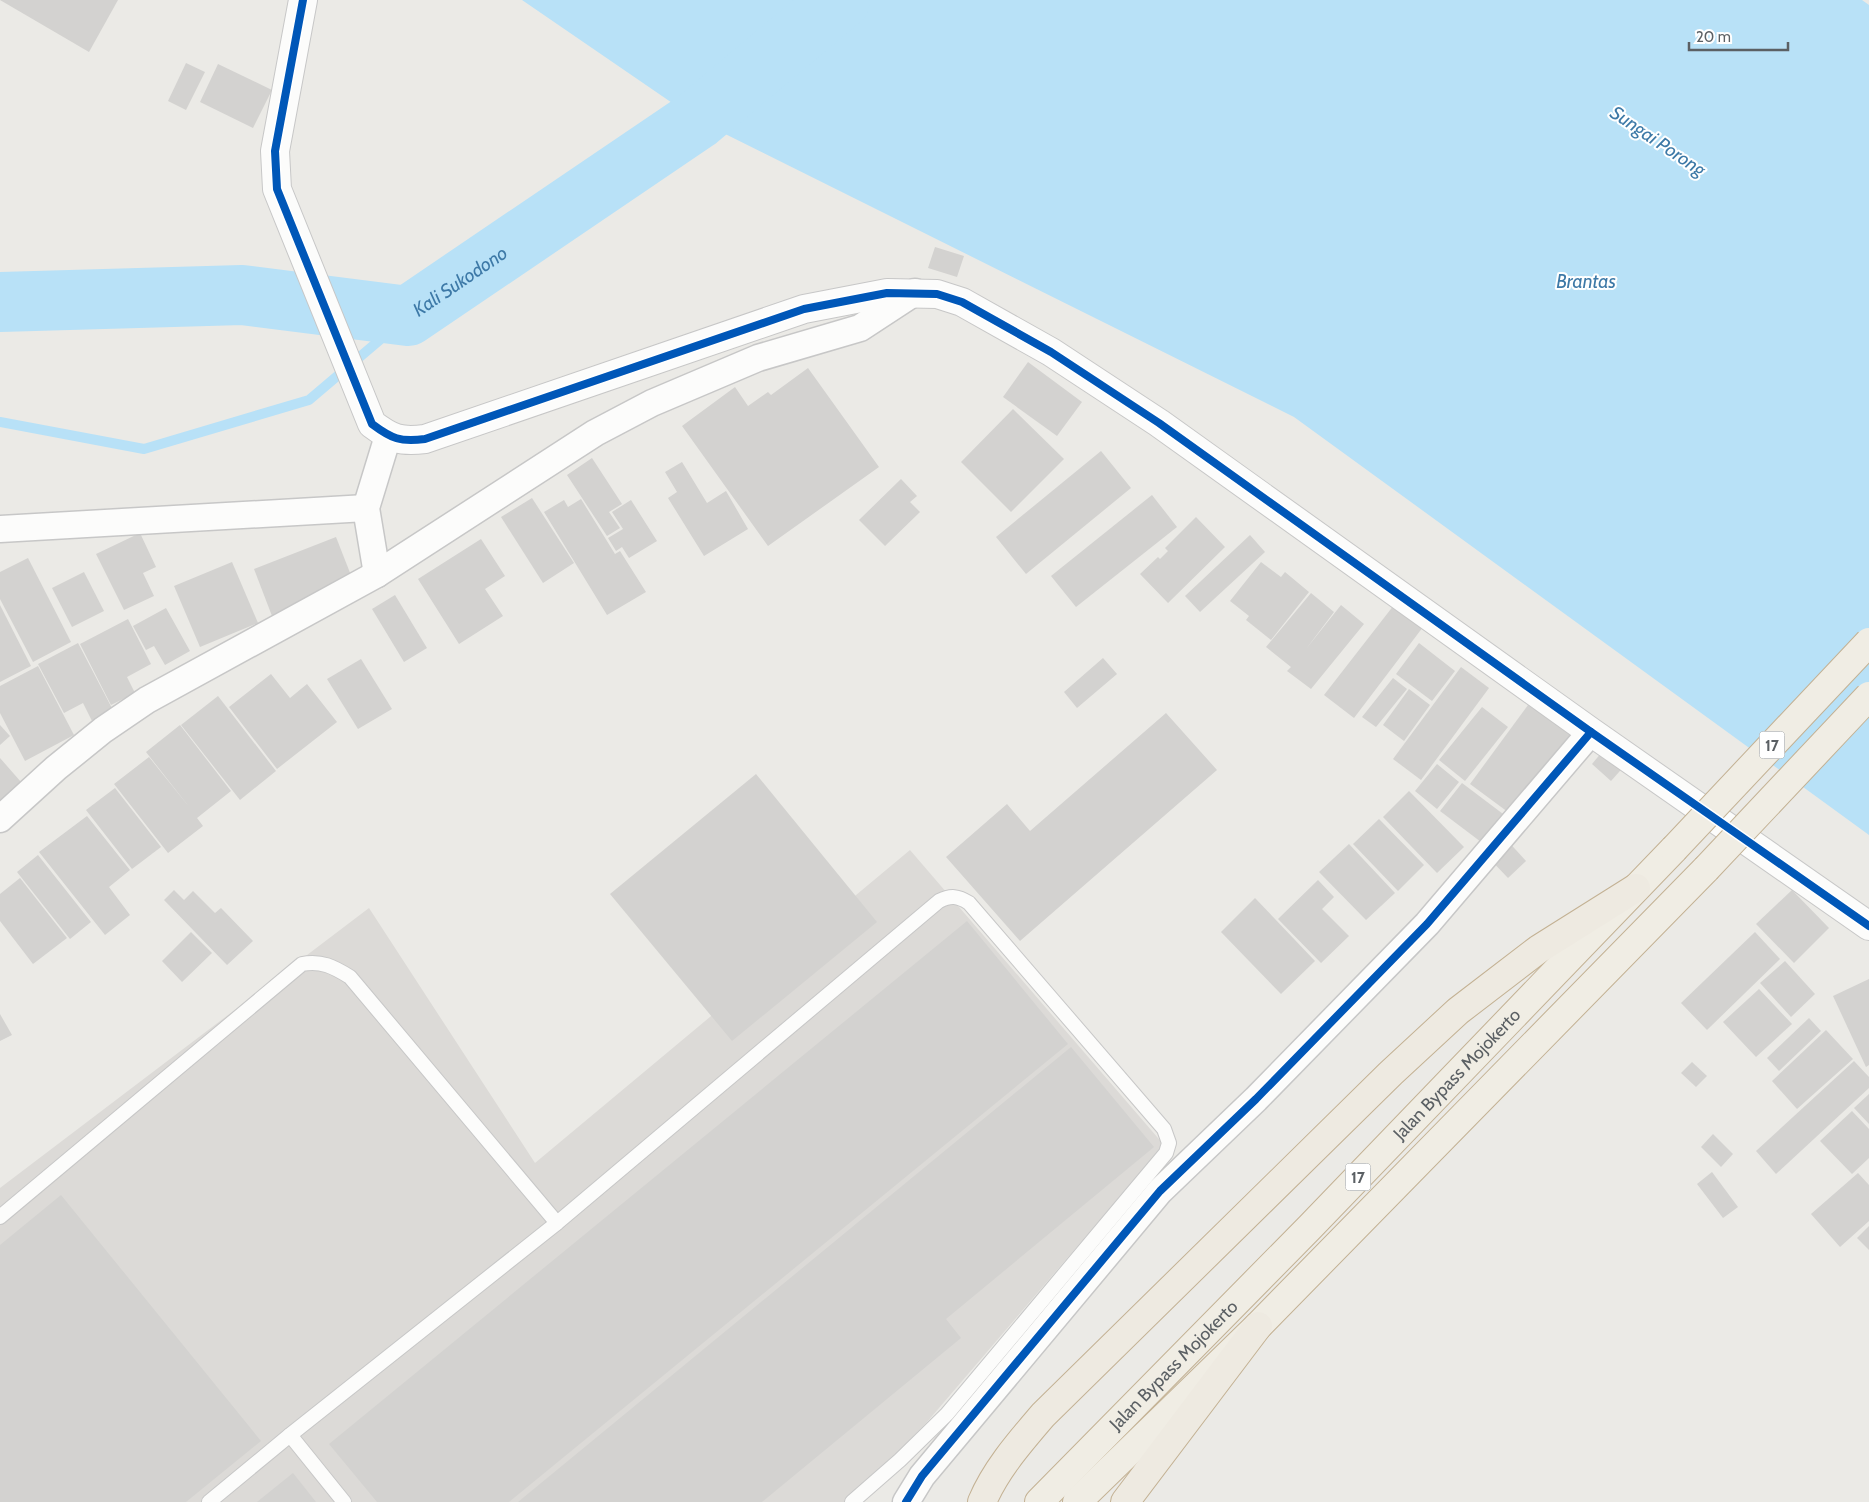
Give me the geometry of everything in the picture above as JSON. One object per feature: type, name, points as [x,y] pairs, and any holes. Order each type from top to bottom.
[{"type":"highway","name":"Jalan Bypass Mojokerto","points":[[1039,1502],[1310,1227],[1674,849],[1869,642]]},
{"type":"highway","name":"Jalan Bypass Mojokerto","points":[[1077,1502],[1258,1326],[1706,869],[1869,696]]},
{"type":"highway","points":[[982,1502],[988,1488],[1010,1455],[1043,1415],[1391,1073],[1458,1011],[1539,949],[1636,888]]},
{"type":"highway","points":[[1124,1502],[1258,1326]]},
{"type":"street","points":[[303,0],[280,118],[274,169],[276,189],[372,424],[388,436],[405,441],[425,439],[804,309],[887,293],[915,292],[937,294],[962,302],[1051,352],[1278,507],[1590,732],[1869,926]]},
{"type":"street","points":[[0,819],[56,768],[103,730],[147,700],[377,574],[595,434],[652,403],[758,358],[860,328],[915,292]]},
{"type":"street","points":[[377,574],[366,508],[388,436]]},
{"type":"street","points":[[0,529],[366,508]]},
{"type":"street","points":[[906,1502],[922,1476],[1160,1190],[1256,1099],[1427,924],[1590,732]]},
{"type":"lane","points":[[209,1502],[290,1434],[557,1223],[939,900],[947,897],[959,897],[969,902],[1164,1129],[1169,1143],[1166,1153],[947,1414],[900,1460],[852,1502]]},
{"type":"lane","points":[[0,1217],[302,964],[312,962],[332,965],[350,977],[557,1223]]},
{"type":"lane","points":[[290,1434],[344,1502]]},
{"type":"shaded area","points":[[910,850],[1164,1145],[927,1422],[850,1502],[0,1502],[0,1188],[369,908],[535,1163]]},
{"type":"water","name":"Brantas","points":[[522,0],[1862,0],[1869,5],[1869,835],[1294,417],[697,120]]},
{"type":"building","points":[[0,0],[118,0],[89,52]]},
{"type":"building","points":[[186,63],[205,72],[186,110],[168,101]]},
{"type":"building","points":[[218,64],[272,90],[253,128],[200,102]]},
{"type":"building","points":[[935,247],[964,256],[957,277],[928,268]]},
{"type":"building","points":[[1028,362],[1082,402],[1057,436],[1003,397]]},
{"type":"building","points":[[808,368],[879,467],[768,546],[682,426],[735,387],[748,406],[768,392],[771,395]]},
{"type":"building","points":[[1013,409],[1064,459],[1011,512],[961,462]]},
{"type":"building","points":[[1101,451],[1131,488],[1026,574],[996,537]]},
{"type":"building","points":[[592,458],[622,504],[609,512],[620,528],[607,536],[567,475]]},
{"type":"building","points":[[682,462],[707,503],[726,491],[748,529],[704,556],[668,498],[677,492],[665,472]]},
{"type":"building","points":[[901,479],[917,496],[910,502],[920,512],[885,546],[859,520]]},
{"type":"building","points":[[1152,495],[1177,527],[1076,607],[1051,576]]},
{"type":"building","points":[[532,498],[574,563],[543,583],[501,517]]},
{"type":"building","points":[[581,499],[615,554],[620,551],[646,592],[607,615],[544,512],[564,500],[568,507]]},
{"type":"building","points":[[631,500],[657,541],[629,558],[622,547],[616,551],[608,538],[623,529],[612,512]]},
{"type":"building","points":[[1196,517],[1225,547],[1168,603],[1140,574],[1158,557],[1160,559],[1168,551],[1165,548]]},
{"type":"building","points":[[140,533],[156,567],[143,573],[154,596],[124,610],[96,554]]},
{"type":"building","points":[[1250,535],[1265,552],[1200,612],[1185,596]]},
{"type":"building","points":[[336,537],[354,583],[272,616],[254,569]]},
{"type":"building","points":[[481,539],[505,576],[485,589],[503,616],[459,644],[418,579]]},
{"type":"building","points":[[28,558],[71,642],[33,662],[0,599],[0,572]]},
{"type":"building","points":[[232,562],[258,623],[200,647],[174,586]]},
{"type":"building","points":[[1261,562],[1281,577],[1285,572],[1309,592],[1271,640],[1246,620],[1249,616],[1230,601]]},
{"type":"building","points":[[84,572],[104,611],[72,627],[52,588]]},
{"type":"building","points":[[1311,593],[1334,612],[1306,649],[1341,605],[1364,624],[1311,689],[1287,671],[1291,667],[1266,647]]},
{"type":"building","points":[[395,595],[427,648],[404,662],[372,609]]},
{"type":"building","points":[[0,605],[31,666],[0,682]]},
{"type":"building","points":[[1394,605],[1423,627],[1354,718],[1324,695]]},
{"type":"building","points":[[166,608],[190,651],[165,665],[154,646],[146,650],[133,626]]},
{"type":"building","points":[[128,619],[151,664],[127,677],[135,693],[111,705],[80,644]]},
{"type":"building","points":[[78,643],[115,714],[94,725],[83,703],[64,713],[38,664]]},
{"type":"building","points":[[1419,643],[1455,671],[1432,701],[1396,674]]},
{"type":"building","points":[[1103,658],[1117,674],[1077,708],[1064,692]]},
{"type":"building","points":[[361,659],[392,709],[358,729],[327,679]]},
{"type":"building","points":[[38,666],[74,735],[25,761],[0,713],[0,686]]},
{"type":"building","points":[[1461,667],[1489,688],[1421,780],[1393,759]]},
{"type":"building","points":[[271,674],[290,698],[307,684],[337,722],[277,769],[229,707]]},
{"type":"building","points":[[1393,678],[1407,689],[1376,727],[1362,717]]},
{"type":"building","points":[[1409,689],[1430,705],[1404,741],[1383,725]]},
{"type":"building","points":[[218,696],[276,771],[240,800],[181,725]]},
{"type":"building","points":[[1531,701],[1578,736],[1516,818],[1470,784]]},
{"type":"building","points":[[1482,707],[1508,727],[1465,781],[1439,760]]},
{"type":"building","points":[[1166,713],[1217,770],[1020,941],[946,857],[1007,804],[1030,831]]},
{"type":"building","points":[[0,725],[10,736],[0,745]]},
{"type":"building","points":[[180,725],[231,791],[197,818],[203,826],[168,853],[114,784],[149,757],[190,808],[146,752]]},
{"type":"building","points":[[1607,746],[1627,763],[1611,781],[1592,764]]},
{"type":"building","points":[[0,758],[28,790],[7,808],[0,800]]},
{"type":"building","points":[[1437,764],[1459,782],[1437,809],[1415,791]]},
{"type":"building","points":[[756,774],[877,922],[732,1041],[610,894]]},
{"type":"building","points":[[1462,783],[1511,820],[1489,848],[1440,811]]},
{"type":"building","points":[[115,788],[161,847],[132,869],[86,810]]},
{"type":"building","points":[[1409,791],[1464,847],[1437,873],[1383,817]]},
{"type":"building","points":[[87,816],[130,870],[109,887],[130,915],[105,935],[39,852]]},
{"type":"building","points":[[1379,819],[1424,865],[1398,891],[1353,844]]},
{"type":"building","points":[[1505,838],[1526,861],[1508,878],[1487,856]]},
{"type":"building","points":[[1349,844],[1395,893],[1366,920],[1319,872]]},
{"type":"building","points":[[38,855],[91,922],[70,939],[17,872]]},
{"type":"building","points":[[20,878],[67,938],[33,964],[0,921],[0,894]]},
{"type":"building","points":[[1318,880],[1334,897],[1322,909],[1349,936],[1321,963],[1278,919]]},
{"type":"building","points":[[174,890],[184,900],[193,891],[215,913],[221,908],[253,941],[227,965],[164,900]]},
{"type":"building","points":[[1792,890],[1829,928],[1794,963],[1756,924]]},
{"type":"building","points":[[1255,898],[1315,961],[1281,994],[1221,932]]},
{"type":"building","points":[[967,921],[1068,1044],[509,1502],[377,1502],[329,1444]]},
{"type":"building","points":[[191,932],[212,953],[182,982],[162,961]]},
{"type":"building","points":[[1755,932],[1780,959],[1707,1030],[1681,1003]]},
{"type":"building","points":[[1785,961],[1815,994],[1791,1017],[1760,983]]},
{"type":"building","points":[[1869,979],[1869,1065],[1866,1067],[1833,996]]},
{"type":"building","points":[[1759,989],[1792,1024],[1756,1057],[1723,1022]]},
{"type":"building","points":[[0,1014],[12,1035],[0,1041]]},
{"type":"building","points":[[1809,1018],[1821,1031],[1779,1071],[1767,1058]]},
{"type":"building","points":[[1826,1030],[1853,1059],[1797,1109],[1772,1081]]},
{"type":"building","points":[[1071,1047],[1154,1147],[946,1319],[961,1338],[762,1502],[518,1502]]},
{"type":"building","points":[[1854,1061],[1869,1077],[1869,1088],[1776,1174],[1756,1151]]},
{"type":"building","points":[[1692,1062],[1707,1076],[1696,1087],[1681,1073]]},
{"type":"building","points":[[1869,1094],[1869,1124],[1854,1108]]},
{"type":"building","points":[[1852,1111],[1869,1129],[1869,1158],[1852,1174],[1820,1141]]},
{"type":"building","points":[[1713,1134],[1733,1154],[1721,1167],[1701,1147]]},
{"type":"building","points":[[1712,1172],[1738,1207],[1723,1218],[1697,1184]]},
{"type":"building","points":[[1858,1173],[1869,1185],[1869,1221],[1840,1247],[1811,1214]]},
{"type":"building","points":[[61,1195],[261,1441],[186,1502],[0,1502],[0,1245]]},
{"type":"building","points":[[1869,1226],[1869,1250],[1857,1238]]},
{"type":"building","points":[[293,1473],[316,1502],[257,1502]]},
{"type":"waterway","name":"Kali Sukodono","points":[[0,302],[242,295],[408,316],[697,120],[840,0]]},
{"type":"waterway","points":[[0,422],[144,449],[309,400],[408,316]]},
{"type":"cycle path","points":[[303,0],[275,151],[277,189],[372,424],[385,433],[403,440],[425,439],[804,309],[887,293],[937,294],[962,302],[1051,352],[1159,423],[1591,732],[1869,926]]},
{"type":"cycle path","points":[[906,1502],[922,1476],[1160,1191],[1256,1099],[1427,924],[1591,732]]},
{"type":"water label","name":"Sungai Porong","points":[[1658,141]]}]
